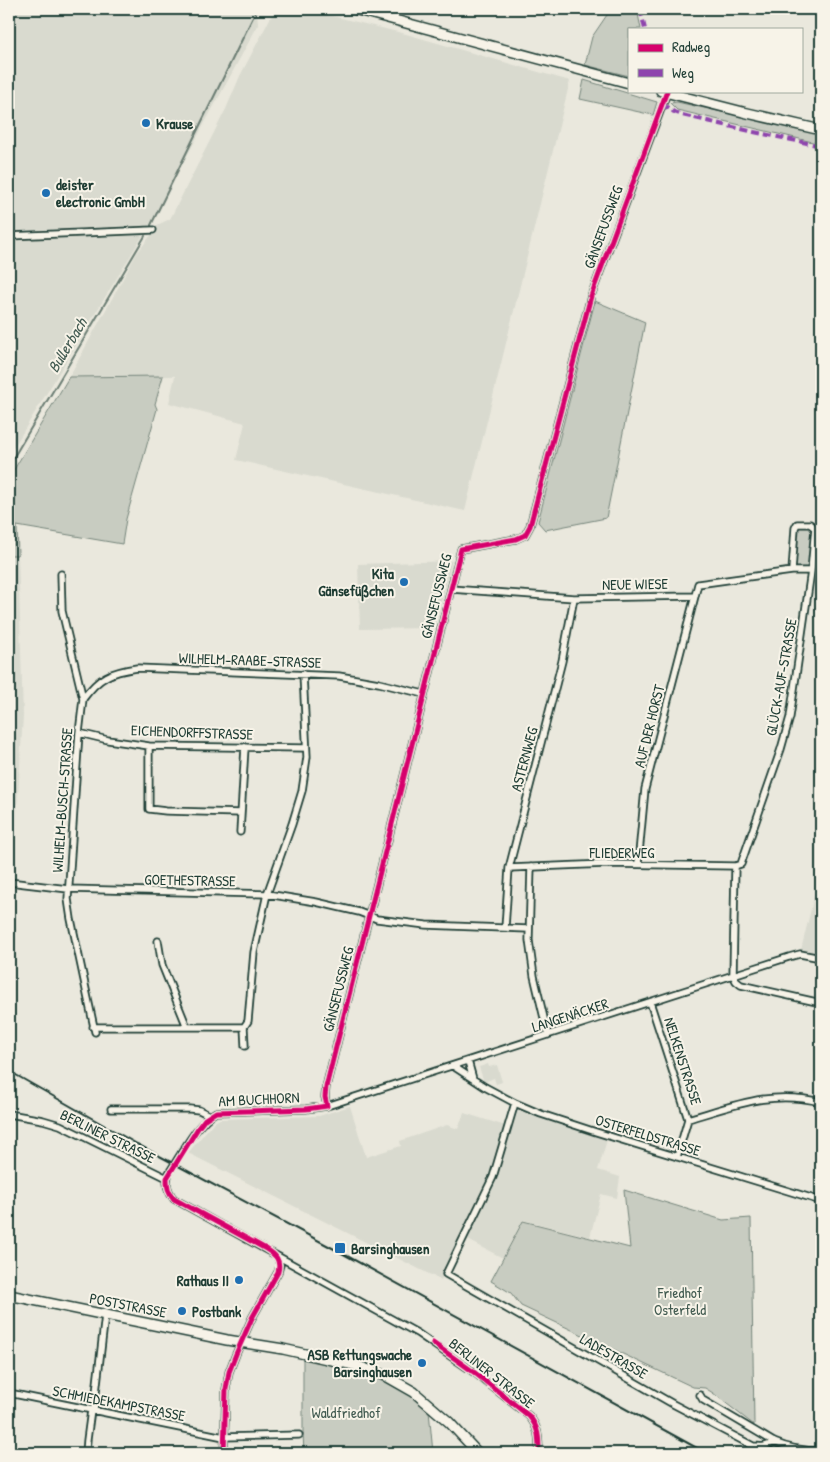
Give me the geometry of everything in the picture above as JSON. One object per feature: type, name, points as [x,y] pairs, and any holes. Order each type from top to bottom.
[{"type":"main road","points":[[354,9],[628,82]]},
{"type":"main road","points":[[664,92],[821,130]]},
{"type":"main road","name":"POSTSTRASSE","points":[[9,1295],[358,1366],[386,1376],[414,1392],[438,1411],[478,1453]]},
{"type":"street","name":"GÄNSEFUSSWEG","points":[[327,1106],[325,1097],[326,1087],[461,548],[516,539],[525,535],[530,526],[592,296],[661,107],[664,92]]},
{"type":"street","points":[[9,236],[153,230]]},
{"type":"street","name":"GLÜCK-AUF-STRASSE","points":[[735,866],[741,864],[781,749],[790,717],[811,571],[815,528],[810,524],[798,524],[795,528],[792,571]]},
{"type":"street","points":[[695,596],[698,584],[792,571],[811,571]]},
{"type":"street","name":"WILHELM-BUSCH-STRASSE","points":[[61,574],[62,611],[83,699],[68,889],[71,919],[94,1030],[187,1027]]},
{"type":"street","name":"NEUE WIESE","points":[[451,589],[574,598],[695,596]]},
{"type":"street","name":"AUF DER HORST","points":[[638,864],[645,790],[695,596]]},
{"type":"street","name":"ASTERNWEG","points":[[505,928],[509,868],[562,661],[574,598]]},
{"type":"street","name":"WILHELM-RAABE-STRASSE","points":[[83,699],[94,685],[107,676],[122,670],[137,668],[340,676],[424,694]]},
{"type":"street","points":[[245,1046],[244,1027],[248,1021],[254,952],[266,894],[302,791],[306,757],[303,674]]},
{"type":"street","name":"EICHENDORFFSTRASSE","points":[[79,733],[108,740],[149,746],[306,748]]},
{"type":"street","points":[[149,746],[149,809],[241,812]]},
{"type":"street","points":[[240,832],[245,747]]},
{"type":"street","name":"FLIEDERWEG","points":[[509,868],[638,864],[735,866]]},
{"type":"street","points":[[735,866],[733,975],[736,981],[740,985],[821,1003]]},
{"type":"street","points":[[531,867],[528,929],[534,976],[548,1035]]},
{"type":"street","name":"GOETHESTRASSE","points":[[9,882],[68,889],[266,894],[316,902],[359,912],[377,919],[426,925],[528,929]]},
{"type":"street","points":[[158,942],[162,965],[187,1027],[244,1027]]},
{"type":"street","name":"LANGENÄCKER","points":[[327,1106],[800,954],[821,958]]},
{"type":"street","name":"NELKENSTRASSE","points":[[650,1002],[688,1119],[677,1158]]},
{"type":"street","points":[[468,1061],[473,1078]]},
{"type":"street","name":"OSTERFELDSTRASSE","points":[[453,1066],[485,1087],[515,1103],[562,1122],[821,1201]]},
{"type":"street","points":[[688,1119],[744,1102],[769,1098],[791,1097],[821,1102]]},
{"type":"street","name":"LADESTRASSE","points":[[515,1103],[493,1177],[446,1274],[674,1404],[753,1446],[768,1446],[774,1442]]},
{"type":"street","name":"AM BUCHHORN","points":[[167,1178],[198,1128],[210,1115],[216,1112],[223,1110],[306,1109],[327,1106]]},
{"type":"street","name":"AM BUCHHORN","points":[[111,1109],[190,1109],[200,1110],[210,1115]]},
{"type":"street","name":"BERLINER STRASSE","points":[[9,1114],[60,1125],[167,1178],[169,1193],[174,1198],[417,1333],[475,1373],[529,1416],[537,1429],[539,1453]]},
{"type":"street","points":[[224,1453],[226,1389],[229,1372],[252,1318],[278,1272],[280,1266],[276,1254]]},
{"type":"street","points":[[86,1453],[105,1314]]},
{"type":"street","name":"SCHMIEDEKAMPSTRASSE","points":[[9,1393],[224,1437],[299,1435]]},
{"type":"street","points":[[700,1395],[703,1400],[774,1442],[803,1451],[821,1451]]},
{"type":"shaded area","points":[[9,9],[257,9],[258,25],[151,222],[9,455]]},
{"type":"shaded area","points":[[275,9],[299,9],[406,34],[570,81],[465,511],[236,460],[245,423],[169,403],[175,376],[69,377],[137,253],[152,234],[153,227],[170,219]]},
{"type":"shaded area","points":[[9,555],[18,555],[23,716],[14,859],[9,858]]},
{"type":"shaded area","points":[[452,561],[434,628],[360,629],[358,564]]},
{"type":"shaded area","points":[[821,868],[821,958],[800,954]]},
{"type":"shaded area","points":[[488,1064],[489,1067],[497,1065],[502,1082],[496,1084],[494,1078],[484,1082],[479,1067]]},
{"type":"shaded area","points":[[350,1106],[366,1157],[401,1146],[400,1141],[447,1125],[458,1129],[464,1113],[512,1128],[518,1109],[607,1140],[598,1170],[620,1177],[617,1198],[601,1194],[590,1237],[523,1220],[503,1258],[462,1237],[441,1280],[188,1153],[213,1123],[220,1119],[319,1116]]},
{"type":"green space","points":[[611,9],[637,9],[641,28],[628,28],[628,76],[585,65],[592,37]]},
{"type":"green space","points":[[584,80],[657,102],[653,115],[580,99]]},
{"type":"green space","points":[[677,102],[821,134],[821,144],[677,110],[670,103]]},
{"type":"green space","points":[[595,301],[645,322],[606,518],[545,530],[538,522]]},
{"type":"green space","points":[[163,376],[155,404],[157,409],[126,519],[122,544],[17,526],[18,555],[9,555],[9,478],[69,377]]},
{"type":"green space","points":[[797,524],[815,528],[811,571],[792,571]]},
{"type":"green space","name":"Friedhof Osterfeld","points":[[624,1190],[723,1220],[751,1218],[754,1425],[705,1388],[693,1387],[521,1306],[511,1293],[491,1281],[523,1221],[630,1248]]},
{"type":"green space","name":"Waldfriedhof","points":[[303,1358],[376,1377],[410,1395],[429,1411],[433,1453],[304,1453]]},
{"type":"waterway","name":"Bullerbach","points":[[151,225],[257,9]]},
{"type":"waterway","name":"Bullerbach","points":[[9,465],[145,236]]},
{"type":"railway","points":[[9,1071],[137,1144],[338,1251],[706,1453]]},
{"type":"marked path","points":[[640,9],[645,28]]},
{"type":"marked path","points":[[662,104],[682,115],[821,146]]},
{"type":"cycle path","points":[[224,1453],[226,1389],[229,1372],[252,1318],[278,1272],[278,1261],[266,1249],[174,1199],[168,1189],[167,1178],[198,1128],[205,1119],[216,1112],[306,1109],[327,1106],[325,1097],[326,1087],[461,549],[516,539],[525,535],[530,526],[591,296],[667,92]]},
{"type":"cycle path","points":[[433,1343],[475,1373],[529,1416],[537,1429],[539,1453]]},
{"type":"place","name":"Krause","points":[[146,123]]},
{"type":"place","name":"deister electronic GmbH","points":[[46,193]]},
{"type":"place","name":"Kita Gänsefüßchen","points":[[404,582]]},
{"type":"place","name":"Barsinghausen","points":[[340,1248]]},
{"type":"place","name":"Rathaus II","points":[[239,1280]]},
{"type":"place","name":"Postbank","points":[[182,1311]]},
{"type":"place","name":"ASB Rettungswache Barsinghausen","points":[[422,1363]]}]
